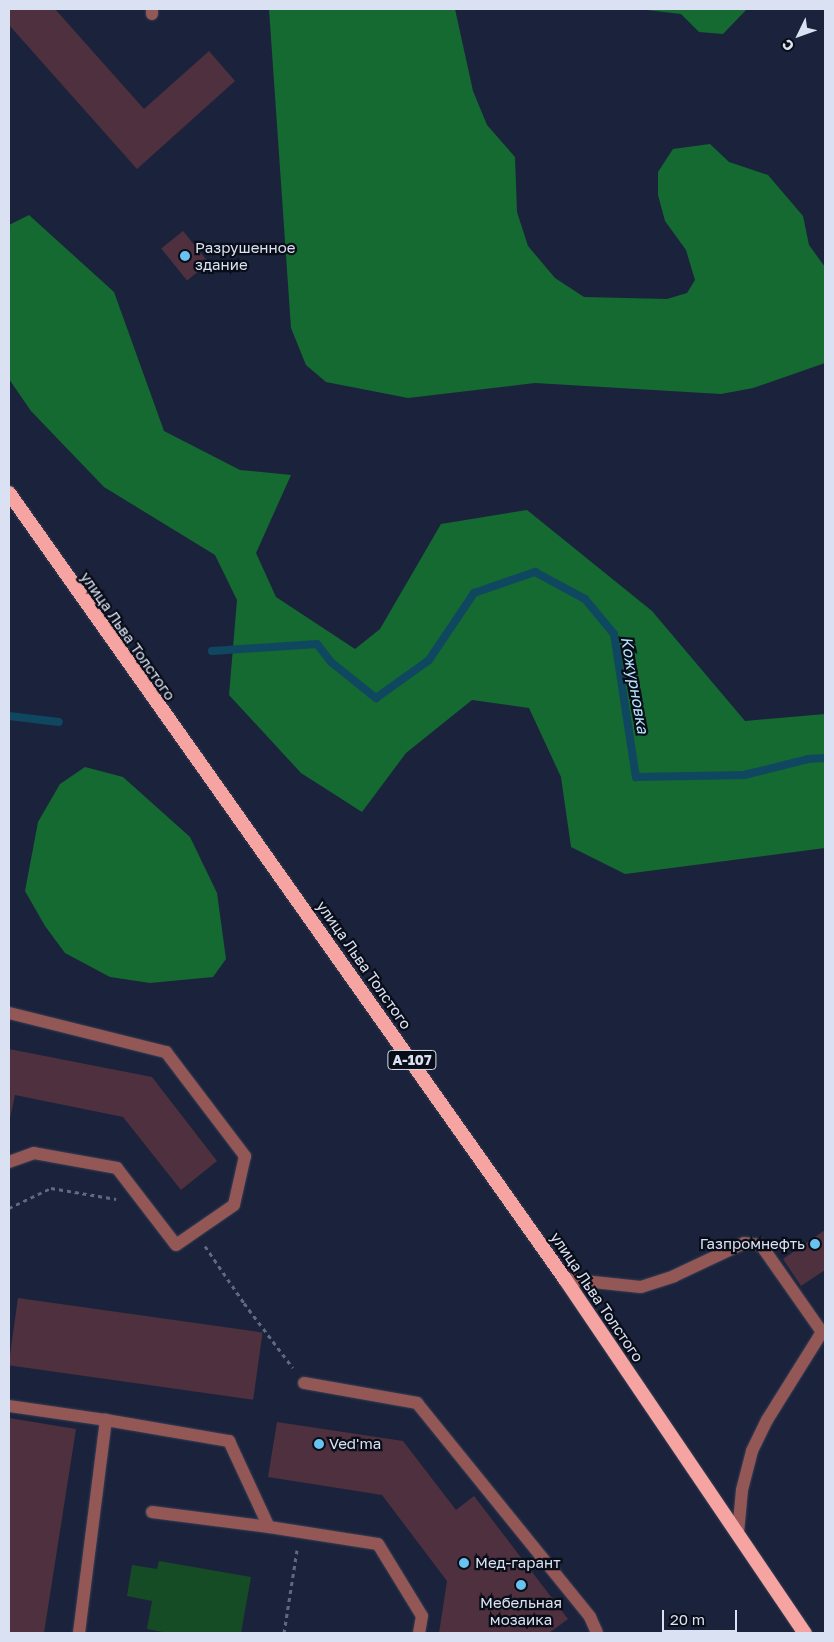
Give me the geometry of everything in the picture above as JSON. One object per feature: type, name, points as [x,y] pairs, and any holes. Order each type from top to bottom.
[{"type":"highway","name":"улица Льва Толстого","points":[[9,493],[565,1278],[805,1633]]},
{"type":"lane","points":[[9,1013],[166,1052],[245,1156],[234,1206],[176,1245],[117,1168],[34,1153],[9,1162]]},
{"type":"lane","points":[[565,1278],[641,1287],[674,1276],[744,1243],[761,1245],[824,1331],[752,1451],[742,1490],[738,1534]]},
{"type":"lane","points":[[304,1383],[417,1403],[590,1617],[597,1633]]},
{"type":"lane","points":[[9,1406],[229,1441],[269,1527]]},
{"type":"lane","points":[[79,1633],[106,1420]]},
{"type":"lane","points":[[152,1512],[269,1527],[378,1544],[422,1616],[420,1633]]},
{"type":"path","points":[[9,1208],[51,1188],[144,1203]]},
{"type":"path","points":[[198,1230],[210,1255],[304,1383]]},
{"type":"path","points":[[284,1633],[299,1532]]},
{"type":"green space","points":[[269,9],[455,9],[473,91],[487,125],[515,157],[517,212],[528,246],[555,278],[584,297],[667,299],[687,293],[695,280],[686,250],[665,221],[658,195],[658,172],[673,149],[710,144],[729,162],[768,175],[803,216],[809,245],[825,267],[825,363],[753,388],[721,394],[535,383],[408,398],[326,382],[306,365],[291,328]]},
{"type":"green space","points":[[638,9],[747,9],[723,34],[699,32],[681,14]]},
{"type":"green space","points":[[29,215],[114,292],[164,431],[240,470],[291,475],[256,553],[276,597],[355,649],[380,629],[441,524],[527,510],[652,611],[745,721],[825,714],[825,848],[625,874],[571,847],[561,777],[529,708],[472,700],[406,753],[362,812],[301,773],[229,695],[237,600],[215,555],[104,487],[31,411],[9,379],[9,225]]},
{"type":"green space","points":[[85,767],[123,777],[190,837],[217,893],[226,959],[213,977],[150,983],[110,977],[65,953],[45,926],[25,891],[38,822],[60,784]]},
{"type":"green space","points":[[159,1561],[251,1577],[241,1633],[168,1633],[147,1629],[152,1601],[127,1596],[132,1565],[157,1569]]},
{"type":"building","points":[[9,9],[55,9],[144,109],[209,51],[235,81],[137,169],[9,25]]},
{"type":"building","name":"Разрушенное здание","points":[[183,231],[209,263],[187,280],[161,249]]},
{"type":"building","points":[[9,1049],[152,1077],[217,1161],[181,1190],[123,1117],[15,1095],[9,1123]]},
{"type":"building","name":"Газпромнефть","points":[[825,1230],[825,1270],[801,1286],[783,1259]]},
{"type":"building","points":[[18,1298],[263,1332],[253,1400],[9,1365]]},
{"type":"building","points":[[9,1418],[76,1429],[44,1633],[9,1633]]},
{"type":"building","points":[[277,1422],[403,1441],[456,1510],[474,1496],[568,1619],[549,1633],[439,1633],[447,1581],[382,1495],[268,1477]]},
{"type":"waterway","name":"Кожурновка","points":[[212,651],[317,644],[331,662],[376,698],[429,660],[474,593],[535,572],[585,599],[614,634],[636,777],[744,775],[808,759],[825,758]]},
{"type":"waterway","name":"Кожурновка","points":[[9,716],[59,722]]},
{"type":"place","name":"Разрушенное здание","points":[[185,256]]},
{"type":"place","name":"Газпромнефть","points":[[815,1244]]},
{"type":"place","name":"Ved'ma","points":[[319,1444]]},
{"type":"place","name":"Мед-гарант","points":[[464,1563]]},
{"type":"place","name":"Мебельная мозаика","points":[[521,1585]]}]
